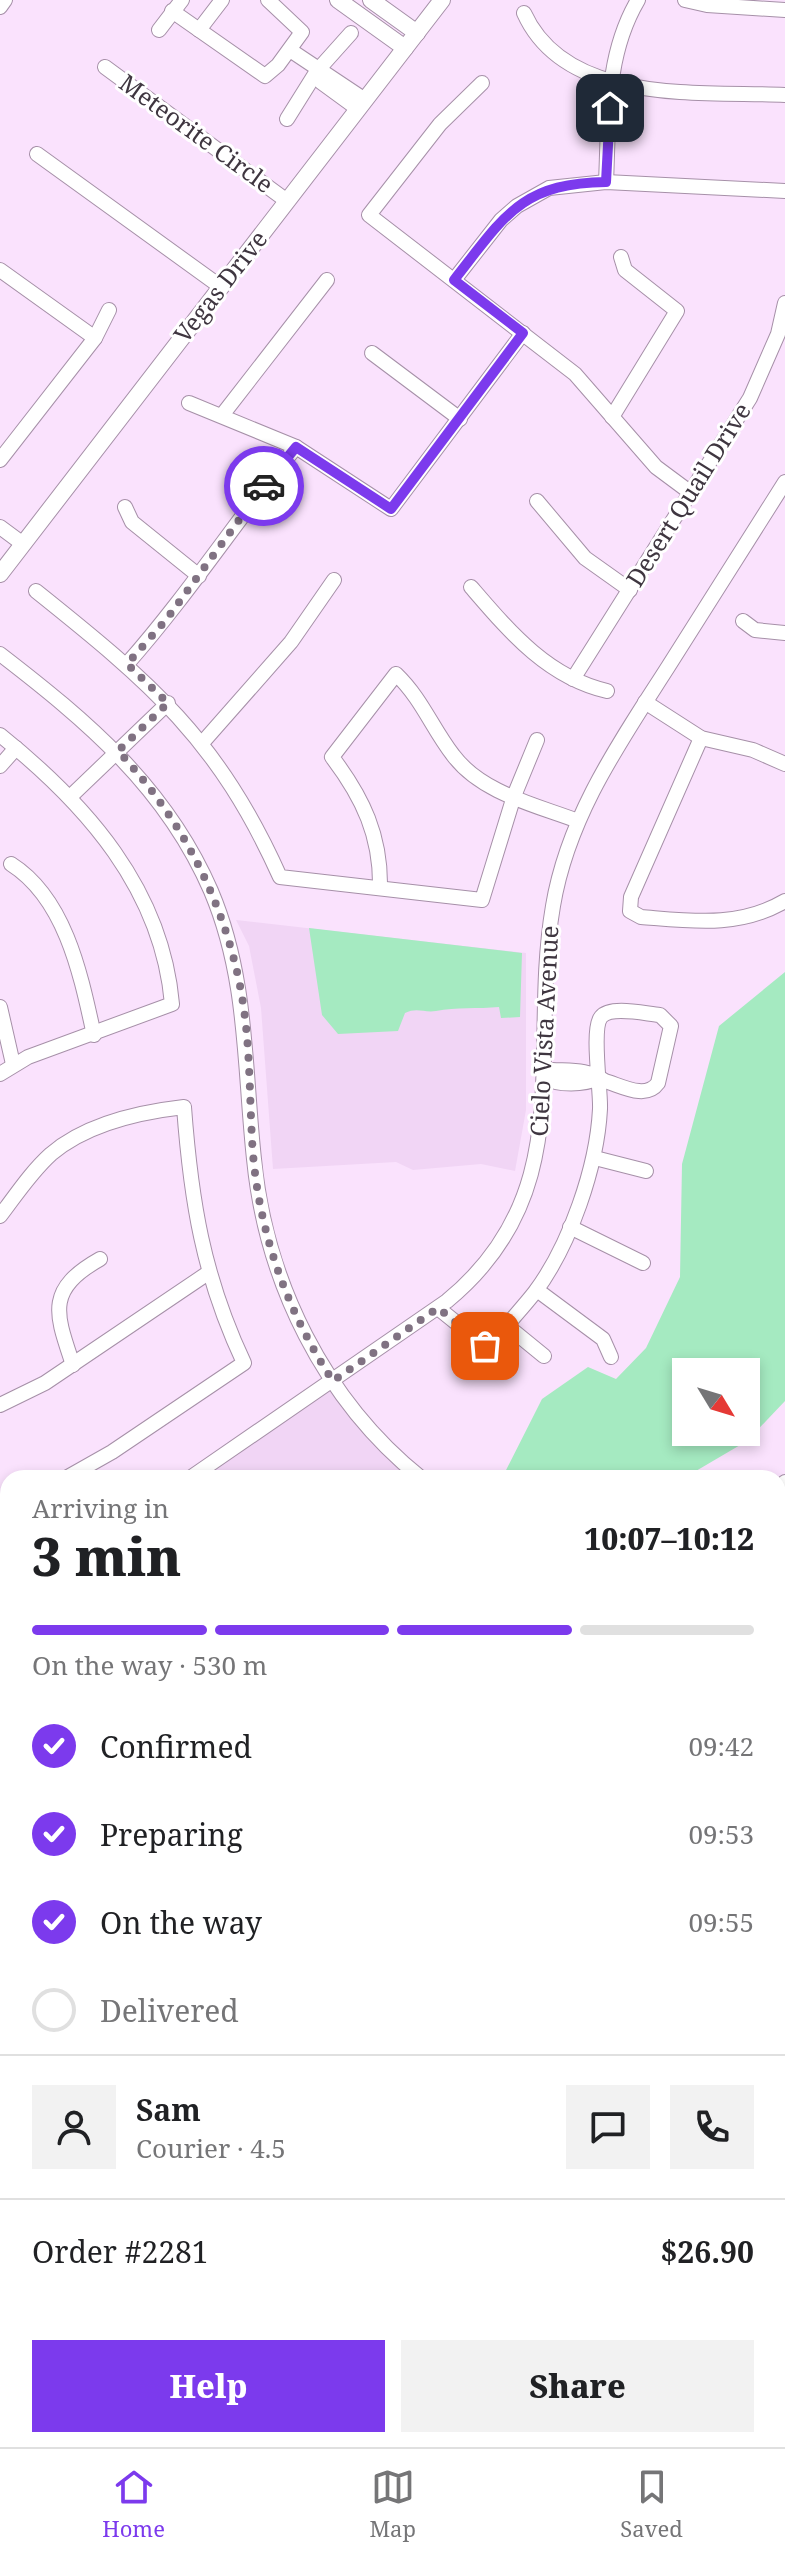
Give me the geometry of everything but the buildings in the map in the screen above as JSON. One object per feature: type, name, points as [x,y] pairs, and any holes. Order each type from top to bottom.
[{"type":"main road","points":[[338,0],[405,48]]},
{"type":"main road","points":[[371,0],[417,33]]},
{"type":"main road","name":"Vegas Drive","points":[[0,574],[442,0]]},
{"type":"street","points":[[0,7],[5,0]]},
{"type":"street","points":[[199,30],[222,0]]},
{"type":"street","points":[[159,30],[177,6],[199,30],[265,76],[290,50],[302,32],[268,0]]},
{"type":"street","points":[[606,182],[611,83],[617,42],[638,0]]},
{"type":"street","points":[[685,0],[707,5],[764,4],[785,10]]},
{"type":"street","points":[[524,13],[531,28],[571,66],[611,83],[785,95]]},
{"type":"street","points":[[287,119],[317,71],[351,33]]},
{"type":"street","points":[[290,50],[317,71],[321,82],[361,105]]},
{"type":"street","name":"Meteorite Circle","points":[[105,67],[287,201]]},
{"type":"street","points":[[482,83],[440,124],[369,215],[575,374],[656,467],[691,493]]},
{"type":"street","points":[[37,154],[221,287]]},
{"type":"street","points":[[454,280],[501,220],[517,206],[549,188],[606,182],[785,191]]},
{"type":"street","points":[[612,417],[677,311],[625,270],[621,257]]},
{"type":"street","points":[[0,270],[95,338]]},
{"type":"street","points":[[223,414],[327,280]]},
{"type":"street","name":"Desert Quail Drive","points":[[573,679],[766,369],[785,303]]},
{"type":"street","points":[[0,460],[95,338],[109,310]]},
{"type":"street","points":[[189,403],[223,414],[296,447],[391,509],[523,333]]},
{"type":"street","points":[[372,353],[460,419]]},
{"type":"street","points":[[127,664],[199,576],[255,497],[296,447]]},
{"type":"street","name":"Cielo Vista Avenue","points":[[202,1470],[438,1308],[465,1286],[494,1252],[522,1200],[542,1135],[549,933],[561,870],[578,821],[597,781],[645,702],[785,482]]},
{"type":"street","points":[[537,501],[585,558],[630,590]]},
{"type":"street","points":[[125,507],[132,522],[199,576]]},
{"type":"street","points":[[0,527],[23,544]]},
{"type":"street","points":[[203,742],[291,642],[334,580]]},
{"type":"street","points":[[471,587],[516,639],[573,679],[607,691]]},
{"type":"street","points":[[36,591],[127,664],[203,742],[258,829],[280,877],[482,900],[514,796],[537,740]]},
{"type":"street","points":[[743,621],[755,630],[785,633]]},
{"type":"street","points":[[0,654],[70,707],[118,751],[158,798],[187,842],[224,927],[244,1014],[253,1155],[266,1233],[291,1306],[333,1381],[376,1437],[412,1470]]},
{"type":"street","points":[[380,888],[380,861],[368,814],[332,757],[396,674],[424,705],[455,758],[483,783],[578,821]]},
{"type":"street","points":[[645,702],[701,738],[783,756]]},
{"type":"street","points":[[71,796],[168,703]]},
{"type":"street","points":[[0,735],[71,796],[123,863],[143,900],[163,950],[172,1004],[13,1064],[0,1074]]},
{"type":"street","points":[[701,738],[631,897],[630,911],[641,917],[720,922],[745,919],[785,901]]},
{"type":"street","points":[[0,766],[16,748]]},
{"type":"street","points":[[11,864],[39,891],[70,946],[82,978],[94,1035]]},
{"type":"street","points":[[0,1007],[13,1064]]},
{"type":"street","points":[[438,1308],[485,1346],[492,1344],[537,1290],[570,1227],[595,1158],[599,1078],[597,1024],[601,1016],[610,1011],[660,1015],[669,1021],[671,1032],[658,1083],[653,1090],[645,1093],[599,1078],[590,1071],[571,1076],[552,1070],[544,1077]]},
{"type":"street","points":[[0,1216],[33,1173],[72,1139],[150,1111],[184,1107],[191,1195],[208,1273],[244,1363],[98,1470]]},
{"type":"street","points":[[595,1158],[646,1171]]},
{"type":"street","points":[[570,1227],[643,1263]]},
{"type":"street","points":[[73,1365],[57,1318],[57,1305],[83,1269],[100,1259]]},
{"type":"street","points":[[0,1405],[73,1365],[208,1273]]},
{"type":"street","points":[[537,1290],[603,1339],[611,1357]]},
{"type":"street","points":[[506,1325],[544,1356]]},
{"type":"shaded area","points":[[236,920],[526,953],[526,1110],[515,1171],[481,1164],[413,1170],[396,1162],[273,1169],[261,1008],[249,946]]},
{"type":"shaded area","points":[[333,1381],[414,1470],[202,1470]]},
{"type":"green space","points":[[309,928],[522,953],[520,1017],[501,1018],[499,1007],[413,1010],[405,1013],[398,1031],[338,1034],[322,1015]]},
{"type":"green space","points":[[785,972],[785,1401],[760,1427],[760,1358],[672,1358],[672,1446],[738,1446],[698,1470],[506,1470],[542,1399],[588,1367],[616,1379],[646,1348],[680,1277],[682,1164],[719,1026]]},
{"type":"way so far","points":[[264,486],[166,620],[127,664],[168,703],[118,751],[158,798],[187,842],[212,893],[224,927],[237,972],[244,1014],[253,1155],[266,1233],[291,1306],[312,1348],[333,1381],[438,1308],[485,1346]]},
{"type":"route","points":[[264,486],[296,447],[338,471],[391,509],[523,333],[454,280],[501,220],[517,206],[549,188],[606,182],[610,108]]}]
